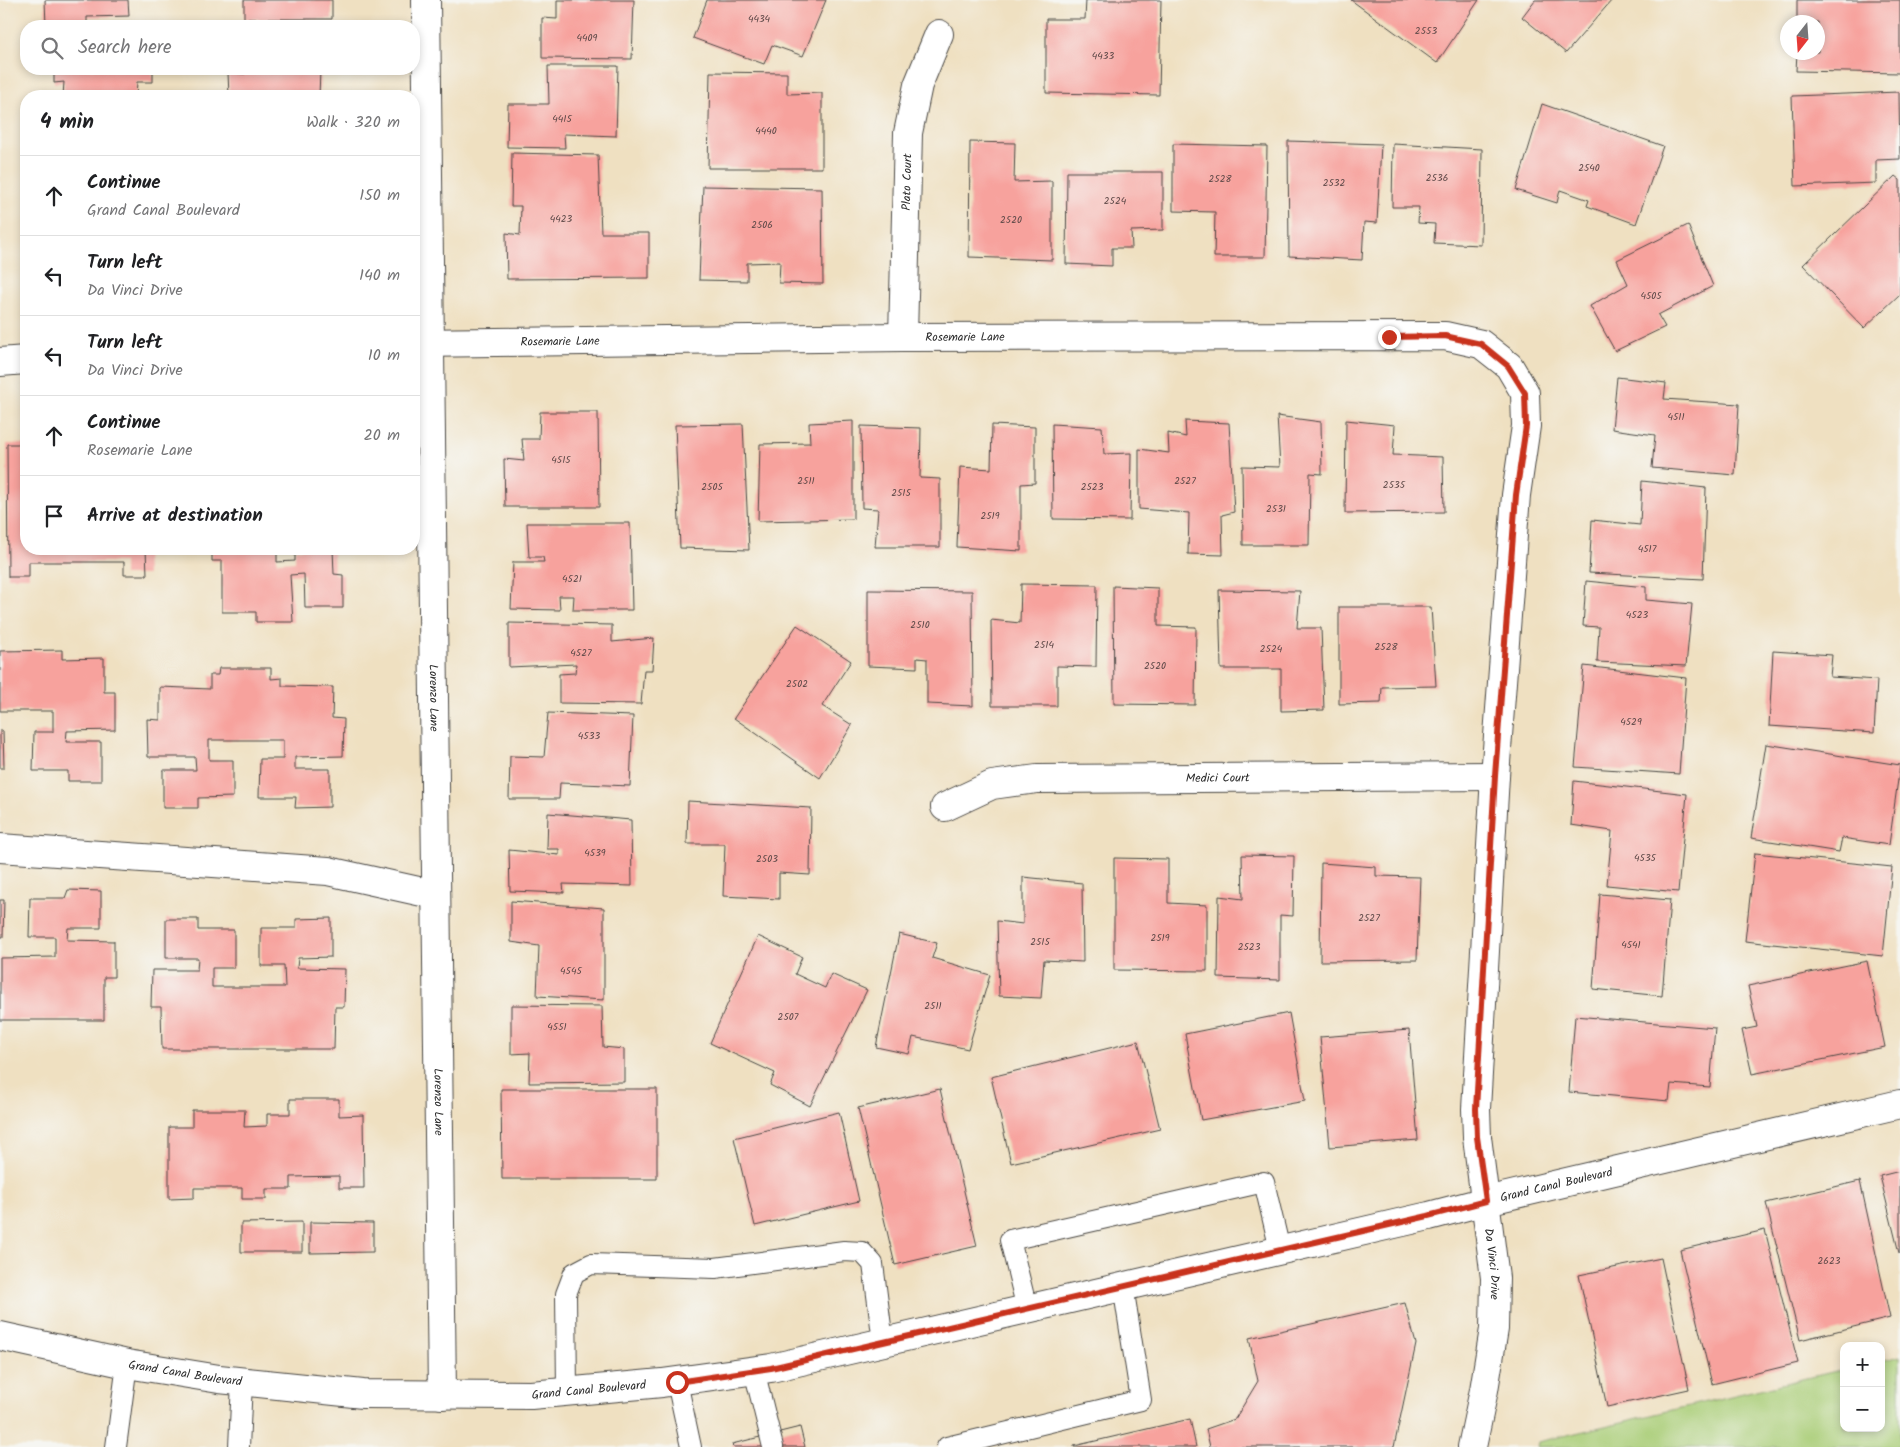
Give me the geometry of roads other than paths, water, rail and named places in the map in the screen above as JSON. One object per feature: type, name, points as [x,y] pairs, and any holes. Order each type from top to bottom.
[{"type":"street","name":"Lorenzo Lane","points":[[426,0],[421,343],[436,895],[442,1395]]},
{"type":"street","name":"Plato Court","points":[[903,337],[908,133],[918,85],[940,34]]},
{"type":"street","name":"Rosemarie Lane","points":[[421,343],[903,337],[1445,336],[1481,344],[1508,366]]},
{"type":"street","points":[[0,362],[20,360]]},
{"type":"street","name":"Da Vinci Drive","points":[[1472,1447],[1494,1329],[1495,1278],[1477,1137],[1476,1109],[1495,776],[1516,495],[1526,426],[1525,393],[1508,366]]},
{"type":"street","name":"Medici Court","points":[[945,807],[992,786],[1037,779],[1495,776]]},
{"type":"street","points":[[0,848],[328,871],[436,895]]},
{"type":"street","name":"Grand Canal Boulevard","points":[[0,1336],[127,1364],[242,1382],[363,1394],[531,1395],[677,1382],[771,1368],[1428,1216],[1900,1104]]},
{"type":"lane","points":[[1027,1308],[1010,1240],[1264,1182],[1280,1250]]},
{"type":"lane","points":[[567,1391],[566,1294],[574,1274],[591,1264],[715,1268],[844,1251],[862,1252],[873,1264],[884,1342]]},
{"type":"lane","points":[[947,1447],[1141,1400],[1123,1286]]},
{"type":"lane","points":[[116,1447],[127,1364]]},
{"type":"lane","points":[[754,1370],[773,1447]]},
{"type":"lane","points":[[238,1447],[242,1382]]},
{"type":"lane","points":[[677,1382],[691,1447]]}]
